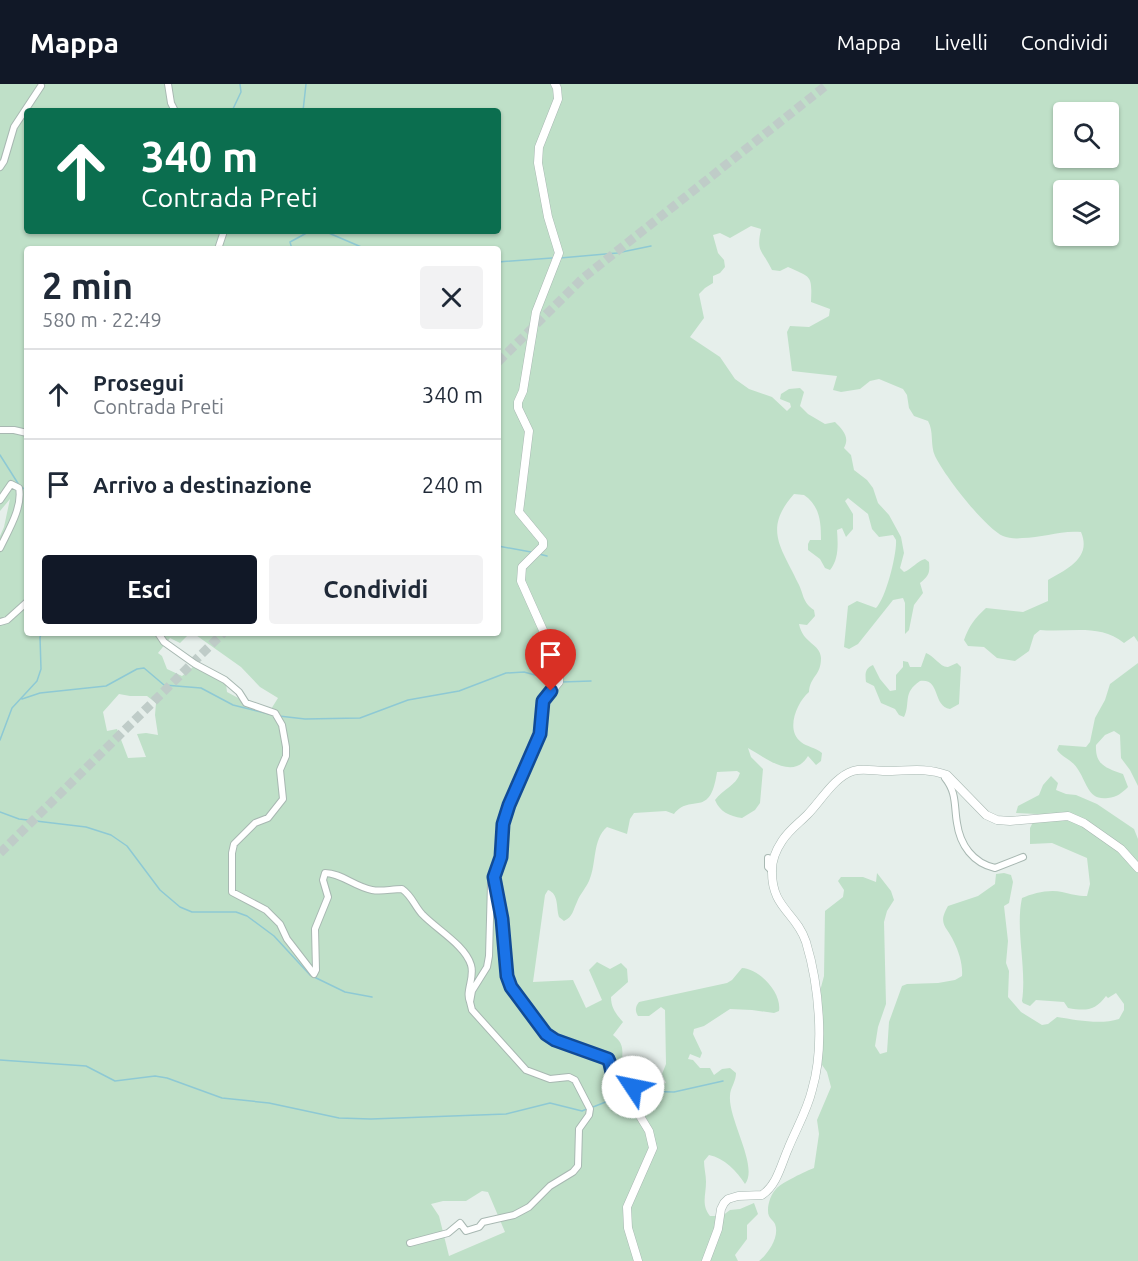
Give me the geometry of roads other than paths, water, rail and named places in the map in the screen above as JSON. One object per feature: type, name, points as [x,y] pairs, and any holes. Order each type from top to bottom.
[{"type":"street","points":[[168,84],[174,108]]},
{"type":"street","points":[[470,1002],[472,991],[487,966],[491,884],[501,857],[503,824],[540,734],[543,701],[559,680],[559,666],[521,581],[522,567],[543,546],[543,541],[519,512],[529,431],[518,408],[536,312],[556,258],[538,163],[538,147],[558,99],[555,84]]},
{"type":"street","points":[[27,108],[42,85]]},
{"type":"street","points":[[0,167],[14,127],[24,112]]},
{"type":"street","points":[[0,430],[24,432]]},
{"type":"street","points":[[0,500],[11,484],[19,488],[20,494],[12,522],[0,548]]},
{"type":"street","points":[[0,622],[7,620],[24,605]]},
{"type":"street","points":[[160,636],[164,642],[195,664],[225,680],[239,692],[246,703],[274,714],[282,725],[286,756],[280,770],[283,799],[268,818],[255,823],[234,844],[232,892],[266,910],[280,924],[287,939],[314,974],[316,970],[315,928],[327,897],[323,880],[325,873],[332,873],[351,884],[371,890],[402,889],[410,894],[420,913],[466,955],[472,967],[468,998],[472,1010],[526,1070],[550,1079],[569,1077],[575,1080],[589,1107],[589,1115],[579,1129],[578,1166],[573,1172],[550,1186],[529,1207],[514,1215],[496,1218],[466,1231],[460,1223],[448,1233],[413,1243]]},
{"type":"street","points":[[706,1261],[718,1229],[723,1203],[738,1196],[762,1196],[771,1186],[805,1111],[817,1070],[818,1010],[808,952],[799,927],[776,897],[772,871],[776,852],[786,835],[837,781],[850,772],[860,770],[885,771],[917,768],[941,772],[947,775],[978,808],[997,820],[1068,816],[1084,823],[1121,849],[1138,868]]},
{"type":"street","points":[[941,772],[956,797],[958,829],[969,854],[977,861],[995,868],[1023,857]]},
{"type":"street","points":[[768,858],[768,867],[772,871]]},
{"type":"street","points":[[494,877],[502,919],[507,976],[511,987],[546,1034],[555,1040],[608,1059],[611,1064],[611,1074],[615,1079],[632,1083],[635,1108],[649,1131],[653,1148],[627,1207],[628,1228],[638,1261]]},
{"type":"waterway","points":[[233,108],[241,92],[240,84]]},
{"type":"waterway","points":[[303,108],[306,84]]},
{"type":"waterway","points":[[291,246],[290,242],[303,234]]},
{"type":"waterway","points":[[331,234],[359,246]]},
{"type":"waterway","points":[[560,258],[617,253],[651,246]]},
{"type":"waterway","points":[[501,262],[552,258]]},
{"type":"waterway","points":[[0,455],[19,485],[24,489]]},
{"type":"waterway","points":[[501,547],[531,552]]},
{"type":"waterway","points":[[539,554],[547,556]]},
{"type":"waterway","points":[[0,740],[12,708],[37,681],[41,669],[40,636]]},
{"type":"waterway","points":[[22,699],[40,693],[106,686],[137,669],[144,668],[164,685],[201,688],[233,705],[269,714]]},
{"type":"waterway","points":[[279,716],[305,719],[360,718],[408,700],[459,691],[506,673],[524,672],[557,681]]},
{"type":"waterway","points":[[562,682],[591,681]]},
{"type":"waterway","points":[[0,812],[19,819],[86,827],[111,835],[127,846],[160,890],[180,907],[192,912],[236,912],[247,916],[274,936],[310,975],[345,992],[372,997]]},
{"type":"waterway","points":[[0,1060],[86,1066],[115,1081],[155,1076],[167,1078],[222,1098],[269,1103],[339,1118],[506,1114],[550,1103],[582,1111],[589,1108]]},
{"type":"waterway","points":[[635,1091],[674,1092],[723,1081]]},
{"type":"waterway","points":[[593,1107],[631,1092]]},
{"type":"tunnel","points":[[501,359],[583,278],[828,84]]},
{"type":"tunnel","points":[[0,853],[220,636]]}]
